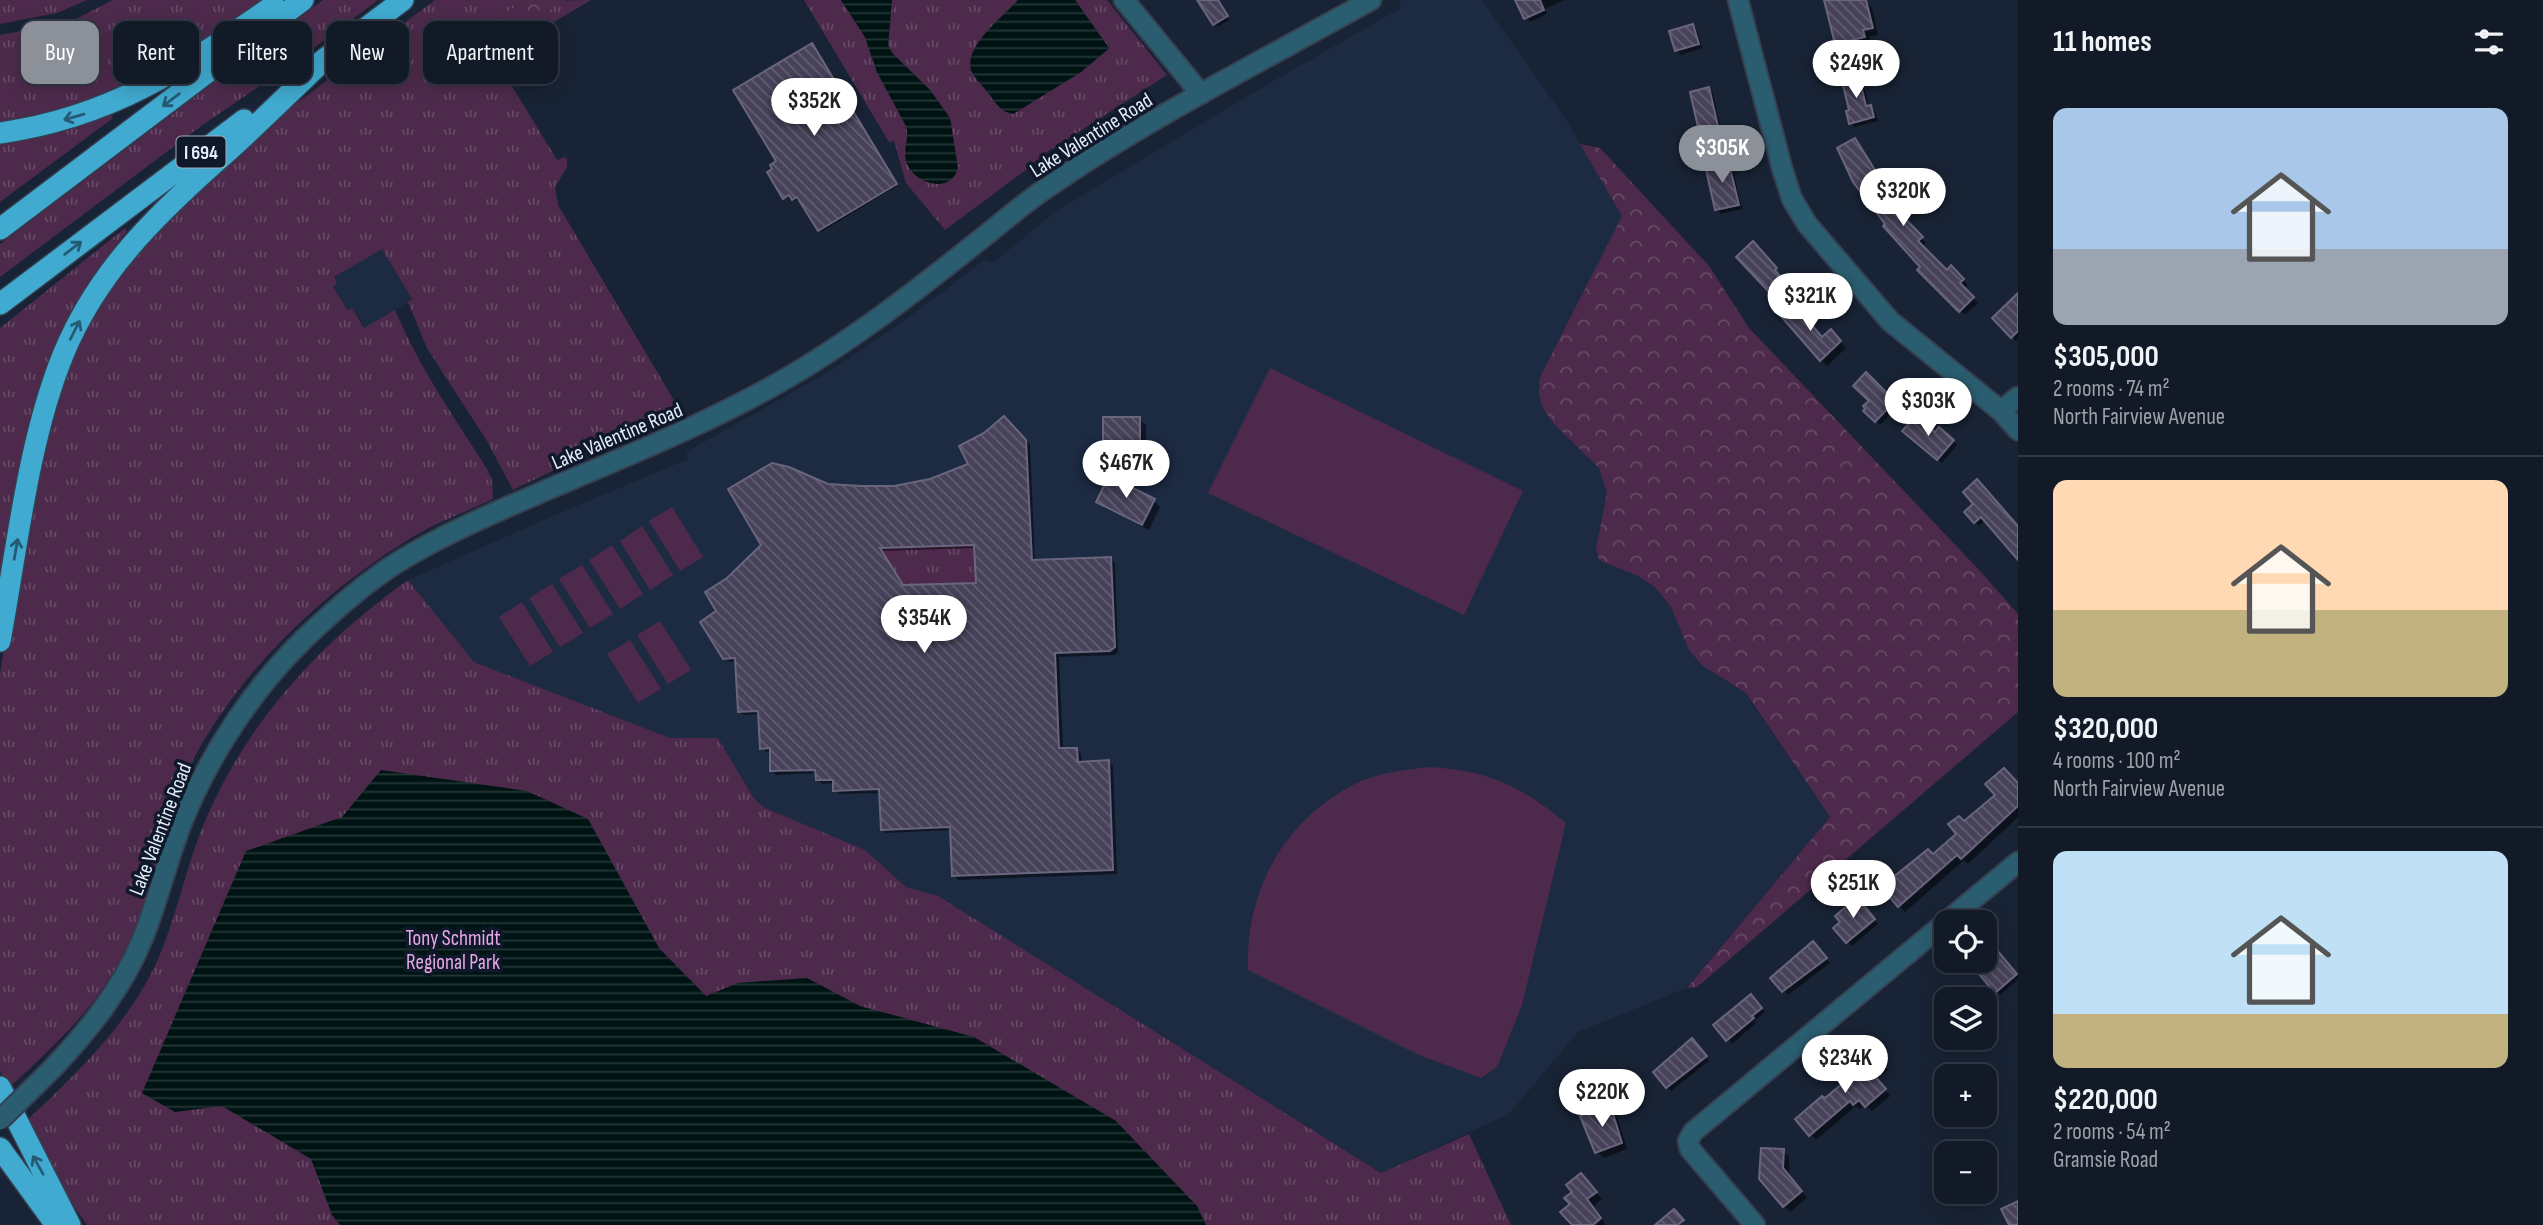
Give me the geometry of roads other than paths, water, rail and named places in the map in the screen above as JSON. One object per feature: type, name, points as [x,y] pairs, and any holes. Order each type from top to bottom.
[{"type":"highway","points":[[0,133],[73,118],[113,103],[180,69],[282,0]]},
{"type":"highway","points":[[0,229],[303,0]]},
{"type":"highway","name":"I 694","points":[[375,21],[403,0]]},
{"type":"highway","points":[[0,640],[41,424],[56,373],[79,321],[113,268],[155,218],[326,58]]},
{"type":"highway","name":"I 694","points":[[0,304],[326,58]]},
{"type":"highway","points":[[0,1087],[70,1225]]},
{"type":"highway","points":[[0,1148],[56,1225]]},
{"type":"street","points":[[1124,0],[1201,94]]},
{"type":"street","name":"Lake Valentine Road","points":[[0,1119],[52,1069],[91,1025],[130,967],[186,814],[208,766],[225,738],[284,661],[346,601],[390,568],[425,547],[511,506],[698,426],[813,363],[883,314],[1046,188],[1201,94],[1371,0]]},
{"type":"street","points":[[1738,0],[1782,167],[1792,199],[1807,224],[1890,321],[2001,411],[2018,430]]},
{"type":"street","points":[[2001,411],[2018,397]]},
{"type":"street","points":[[1755,1225],[1690,1149],[1688,1141],[1693,1132],[2018,862]]},
{"type":"park label","name":"Tony Schmidt Regional Park","points":[[453,950]]}]
